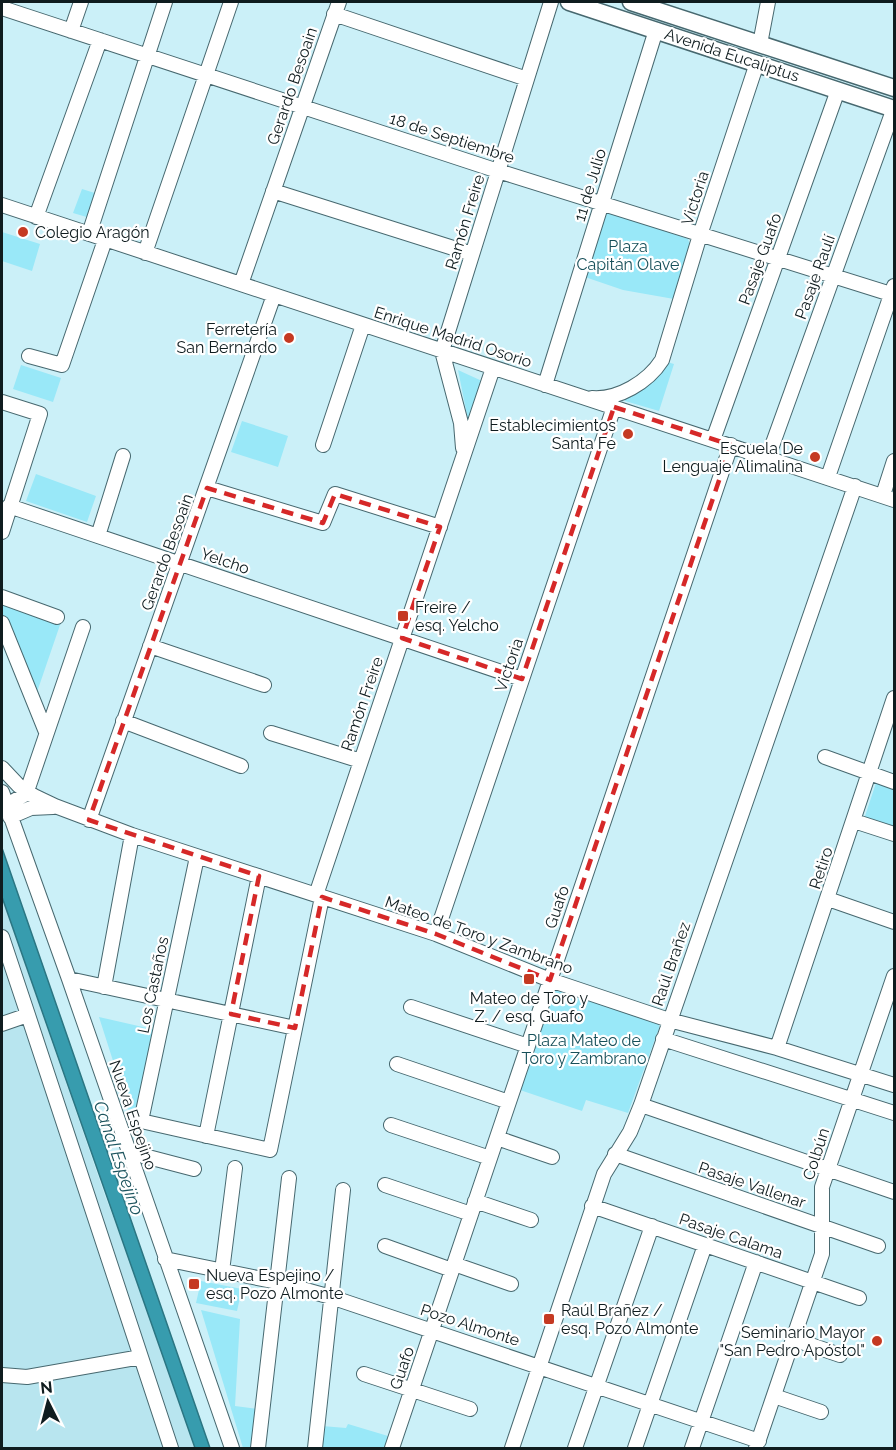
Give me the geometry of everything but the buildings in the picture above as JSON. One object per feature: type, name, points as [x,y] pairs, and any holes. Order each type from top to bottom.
[{"type":"main road","name":"Avenida Eucaliptus","points":[[569,2],[894,108]]},
{"type":"main road","name":"Avenida Eucaliptus","points":[[631,2],[894,88]]},
{"type":"main road","points":[[806,80],[806,68],[812,60]]},
{"type":"street","points":[[71,31],[81,2]]},
{"type":"street","points":[[88,234],[165,2]]},
{"type":"street","points":[[145,253],[231,2]]},
{"type":"street","name":"Ramón Freire","points":[[463,456],[460,423],[442,351],[551,2]]},
{"type":"street","points":[[760,44],[768,2]]},
{"type":"street","name":"18 de Septiembre","points":[[9,7],[71,31],[498,171],[700,235],[894,292]]},
{"type":"street","points":[[337,8],[527,79]]},
{"type":"street","name":"Gerardo Besoain","points":[[241,284],[337,8]]},
{"type":"street","name":"11 de Julio","points":[[545,385],[656,30]]},
{"type":"street","points":[[36,217],[100,40]]},
{"type":"street","name":"Victoria","points":[[584,397],[595,399],[619,392],[642,381],[656,368],[666,347],[757,63]]},
{"type":"street","name":"Pasaje Guafo","points":[[713,440],[838,90]]},
{"type":"street","name":"Pasaje Raulí","points":[[768,458],[894,108]]},
{"type":"street","points":[[273,191],[472,254]]},
{"type":"street","name":"Enrique Madrid Osorio","points":[[2,206],[889,497]]},
{"type":"street","points":[[29,356],[62,365],[105,240]]},
{"type":"street","points":[[828,477],[894,292]]},
{"type":"street","name":"Gerardo Besoain","points":[[89,819],[274,295]]},
{"type":"street","points":[[323,445],[363,325]]},
{"type":"street","name":"Ramón Freire","points":[[206,1136],[270,1150],[319,896],[361,761],[494,368]]},
{"type":"street","points":[[2,402],[40,414],[2,532]]},
{"type":"street","name":"Victoria","points":[[436,934],[614,407]]},
{"type":"street","name":"Guafo","points":[[396,1447],[412,1389],[731,445]]},
{"type":"street","points":[[98,536],[123,456]]},
{"type":"street","points":[[889,497],[894,461]]},
{"type":"street","name":"Raúl Brañez","points":[[512,1449],[592,1206],[604,1174],[633,1127],[855,486]]},
{"type":"street","points":[[207,488],[323,524],[335,494],[440,527]]},
{"type":"street","name":"Yelcho","points":[[9,506],[522,679]]},
{"type":"street","points":[[2,597],[57,617]]},
{"type":"street","points":[[2,623],[46,732]]},
{"type":"street","points":[[9,812],[12,802],[27,792],[83,627]]},
{"type":"street","points":[[150,646],[264,685]]},
{"type":"street","name":"Retiro","points":[[777,1048],[870,773],[891,723],[894,698]]},
{"type":"street","points":[[123,721],[241,766]]},
{"type":"street","points":[[271,733],[361,761]]},
{"type":"street","points":[[825,757],[894,782]]},
{"type":"street","name":"Mateo de Toro y Zambrano","points":[[2,768],[27,792],[55,807],[132,836],[436,934],[550,980],[669,1020],[777,1048],[894,1085]]},
{"type":"street","name":"Nueva Espejino","points":[[2,792],[232,1449]]},
{"type":"street","name":"Mateo de Toro y Zambrano","points":[[9,812],[55,807]]},
{"type":"street","points":[[854,821],[894,834]]},
{"type":"street","points":[[104,987],[132,836]]},
{"type":"street","name":"Los Castaños","points":[[197,856],[141,1121],[206,1136]]},
{"type":"street","points":[[206,1136],[259,876]]},
{"type":"street","points":[[828,899],[894,922]]},
{"type":"street","points":[[3,945],[171,1449]]},
{"type":"street","name":"Colbún","points":[[758,1445],[822,1254],[821,1192],[894,976]]},
{"type":"street","points":[[69,979],[295,1028]]},
{"type":"street","points":[[411,1007],[528,1046]]},
{"type":"street","points":[[2,1023],[28,1015]]},
{"type":"street","points":[[663,1039],[894,1113]]},
{"type":"street","points":[[397,1064],[509,1102]]},
{"type":"street","points":[[641,1105],[894,1192]]},
{"type":"street","points":[[391,1125],[490,1158]]},
{"type":"street","points":[[497,1138],[552,1158]]},
{"type":"street","points":[[129,1152],[195,1169]]},
{"type":"street","name":"Pasaje Vallenar","points":[[615,1155],[878,1246]]},
{"type":"street","points":[[222,1271],[235,1168]]},
{"type":"street","points":[[258,1449],[289,1178]]},
{"type":"street","points":[[385,1185],[473,1208],[531,1220]]},
{"type":"street","points":[[315,1449],[343,1190]]},
{"type":"street","name":"Pasaje Calama","points":[[592,1206],[859,1298]]},
{"type":"street","points":[[575,1449],[652,1226]]},
{"type":"street","points":[[635,1449],[705,1245]]},
{"type":"street","points":[[385,1246],[511,1284]]},
{"type":"street","name":"Pozo Almonte","points":[[165,1259],[277,1282],[331,1297],[701,1421],[758,1445]]},
{"type":"street","points":[[692,1449],[756,1262]]},
{"type":"street","points":[[793,1339],[840,1355]]},
{"type":"street","points":[[2,1374],[27,1377],[141,1357]]},
{"type":"street","points":[[363,1374],[470,1409]]},
{"type":"street","points":[[774,1396],[821,1412]]},
{"type":"highlighted area","points":[[614,407],[731,445],[550,980],[436,934],[322,897],[295,1028],[231,1014],[259,876],[89,820],[207,488],[323,523],[335,494],[440,527],[402,638],[522,679]]},
{"type":"shaded area","points":[[2,848],[210,1448],[195,1448],[2,897]]},
{"type":"shaded area","points":[[2,897],[105,1196],[139,1284],[195,1448],[2,1448]]},
{"type":"green space","points":[[82,189],[98,194],[90,218],[73,213]]},
{"type":"green space","name":"Plaza Capitán Olave","points":[[608,212],[688,239],[690,245],[674,299],[623,290],[582,276],[603,213]]},
{"type":"green space","points":[[2,232],[40,244],[32,271],[2,261]]},
{"type":"green space","points":[[667,362],[674,364],[659,411],[625,401],[625,396]]},
{"type":"green space","points":[[21,365],[61,378],[53,402],[13,389]]},
{"type":"green space","points":[[458,370],[482,381],[469,425]]},
{"type":"green space","points":[[242,421],[288,436],[278,467],[231,452]]},
{"type":"green space","points":[[36,474],[96,496],[87,522],[26,501]]},
{"type":"green space","points":[[5,603],[61,622],[36,695],[2,613],[2,606]]},
{"type":"green space","points":[[876,783],[894,789],[894,832],[863,822]]},
{"type":"green space","name":"Plaza Mateo de Toro y Zambrano","points":[[556,987],[659,1024],[628,1113],[586,1100],[582,1111],[517,1089],[550,991]]},
{"type":"green space","points":[[99,1017],[156,1030],[136,1115],[130,1114]]},
{"type":"green space","points":[[201,1281],[242,1289],[237,1311],[196,1303]]},
{"type":"green space","points":[[201,1310],[240,1319],[235,1406],[257,1409],[255,1448],[243,1448]]},
{"type":"green space","points":[[348,1424],[388,1436],[384,1448],[319,1448],[322,1426],[346,1428]]},
{"type":"place","name":"Colegio Aragón","points":[[23,232]]},
{"type":"place","name":"Ferretería San Bernardo","points":[[289,338]]},
{"type":"place","name":"Establecimientos Santa Fe","points":[[628,434]]},
{"type":"place","name":"Escuela De Lenguaje Alimalina","points":[[815,457]]},
{"type":"place","name":"Freire / esq. Yelcho","points":[[403,616]]},
{"type":"place","name":"Mateo de Toro y Z. / esq. Guafo","points":[[529,979]]},
{"type":"place","name":"Nueva Espejino / esq. Pozo Almonte","points":[[194,1284]]},
{"type":"place","name":"Raúl Brañez / esq. Pozo Almonte","points":[[549,1319]]},
{"type":"place","name":"Seminario Mayor \"San Pedro Apóstol\"","points":[[877,1341]]},
{"type":"water label","name":"Canal Espejino","points":[[119,1158]]}]
